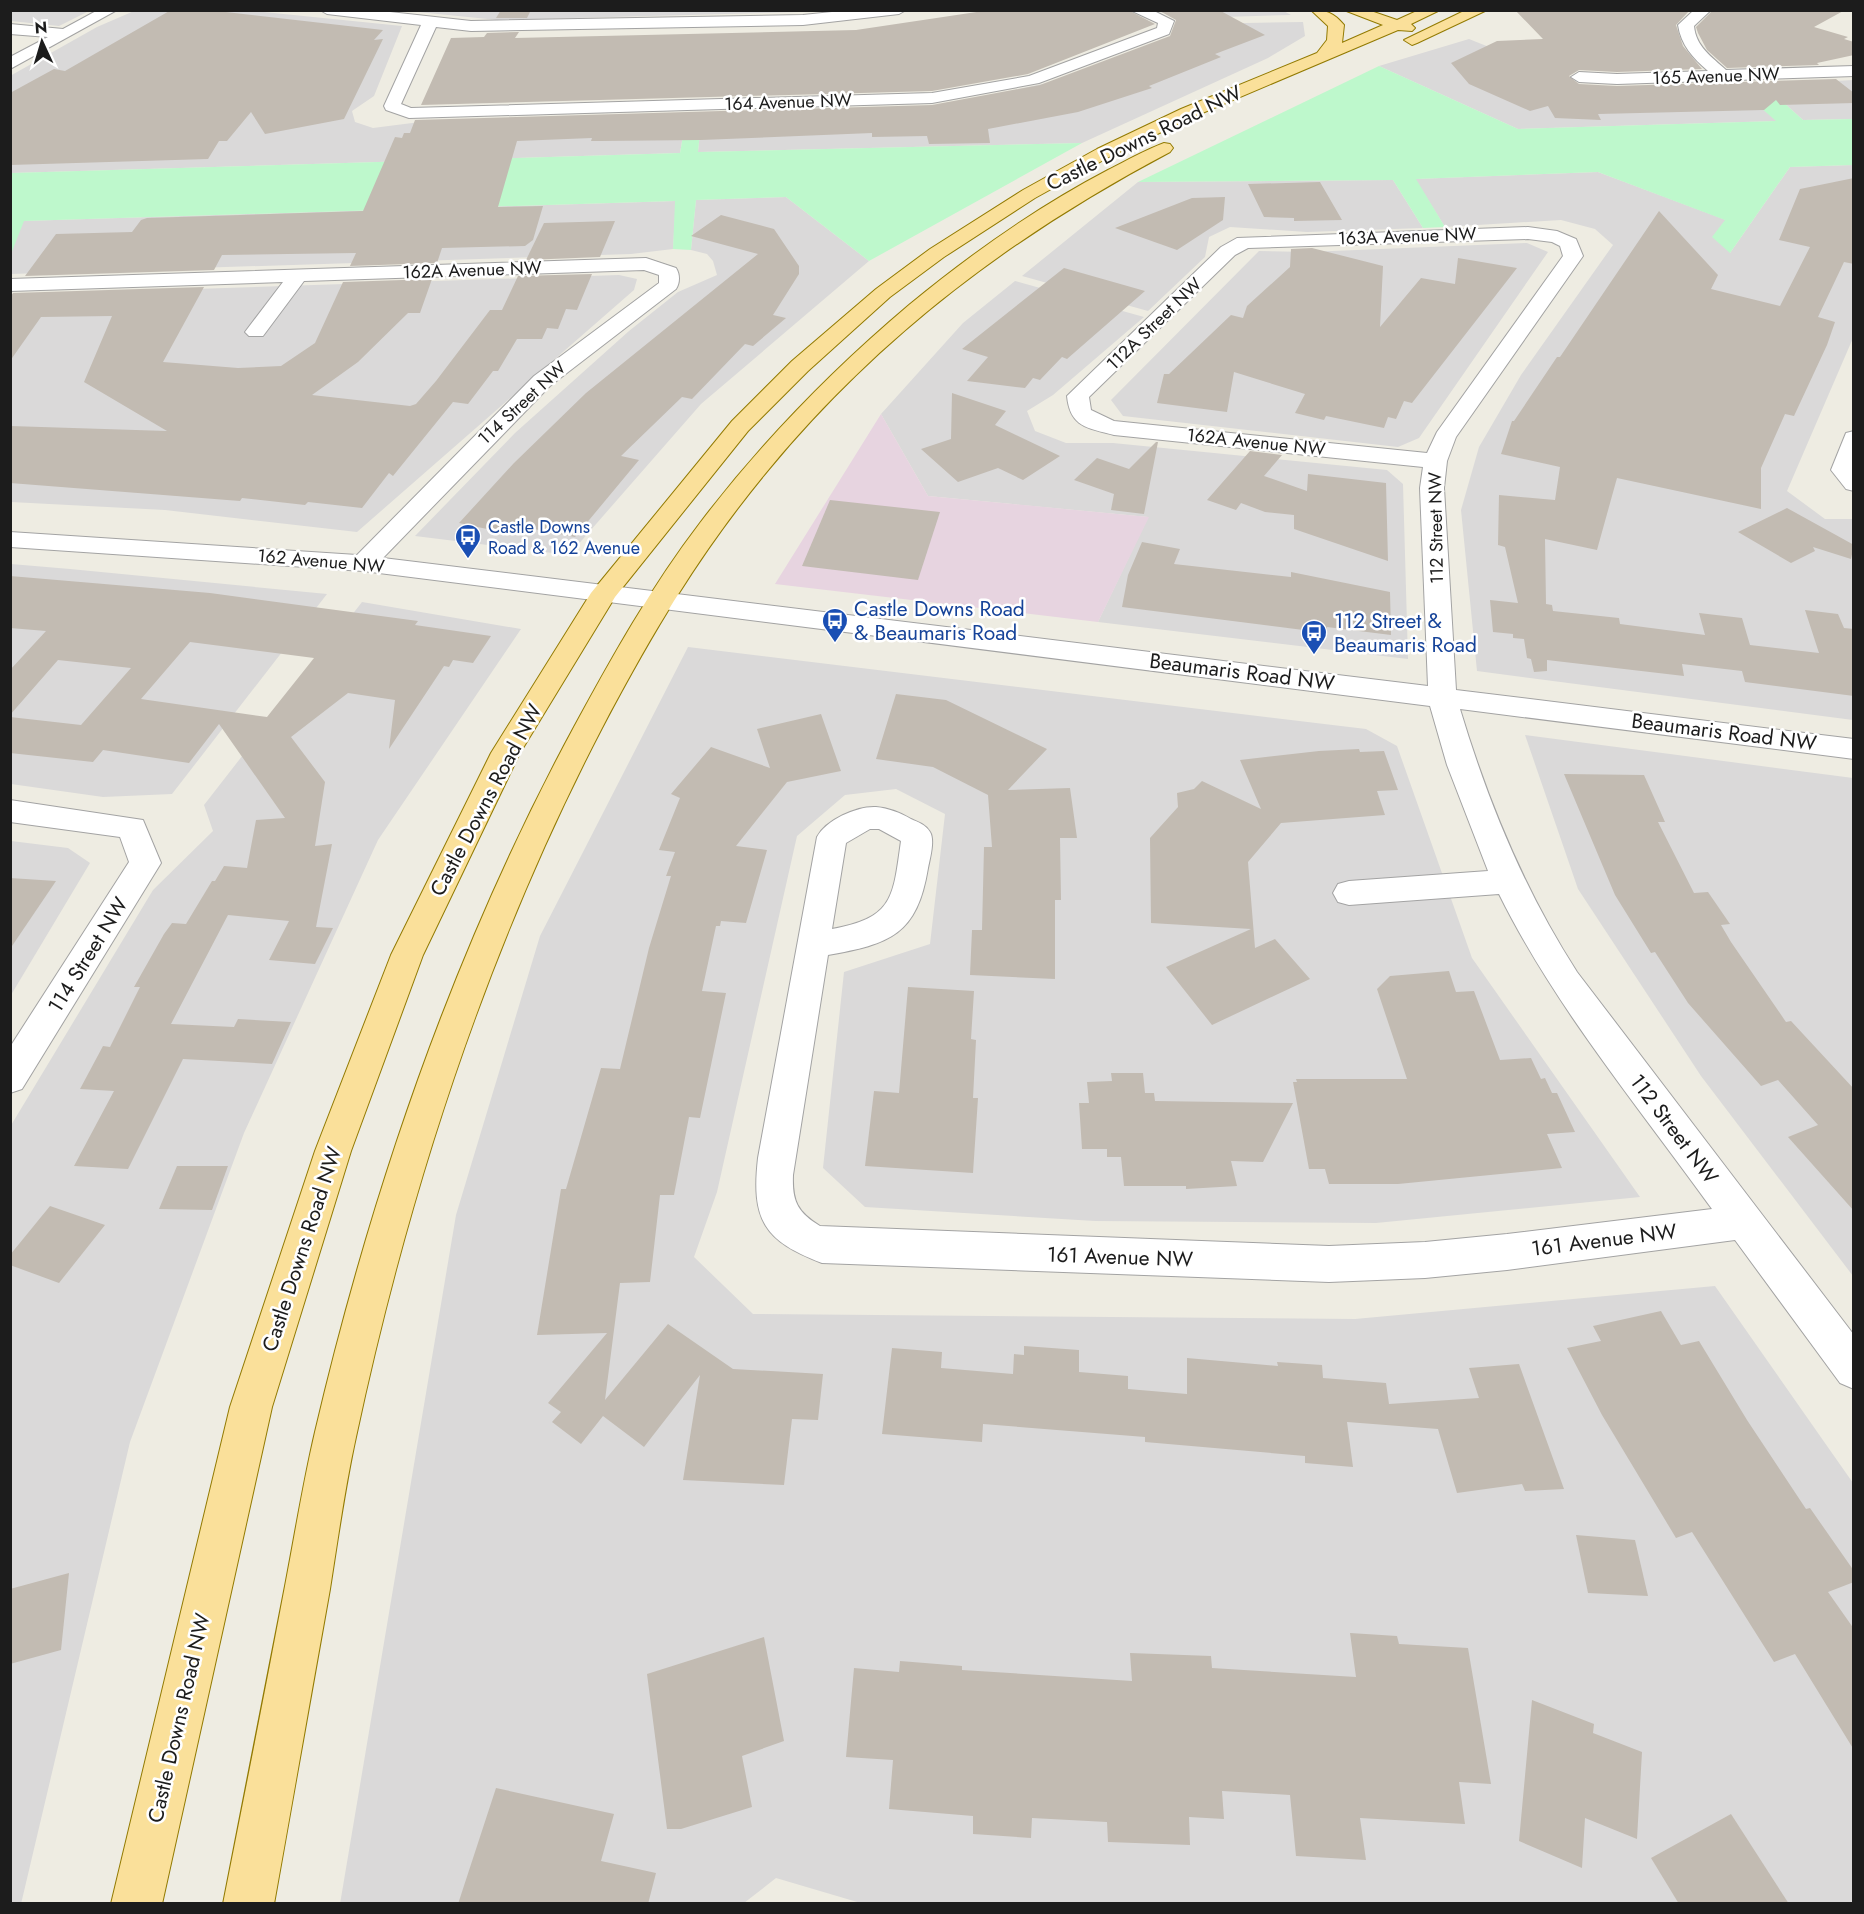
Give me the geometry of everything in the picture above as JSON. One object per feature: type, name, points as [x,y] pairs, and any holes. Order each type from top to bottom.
[{"type":"main road","points":[[1318,10],[1336,25],[1335,41],[1323,56]]},
{"type":"main road","points":[[1351,10],[1426,34]]},
{"type":"main road","points":[[1389,10],[1441,27]]},
{"type":"main road","name":"Castle Downs Road NW","points":[[136,1904],[251,1407],[333,1151],[417,934],[506,753],[631,596],[740,426],[808,359],[883,293],[937,253],[1029,194],[1103,153],[1186,113],[1433,10]]},
{"type":"main road","points":[[1395,47],[1480,10]]},
{"type":"main road","name":"Castle Downs Road NW","points":[[249,1904],[339,1418],[410,1156],[491,931],[567,763],[631,596],[719,516],[787,435],[842,376],[922,303],[1021,229],[1139,160],[1179,140]]},
{"type":"street","points":[[10,64],[110,10]]},
{"type":"street","points":[[327,10],[471,26],[803,20],[899,10]]},
{"type":"street","points":[[560,26],[566,10]]},
{"type":"street","name":"164 Avenue NW","points":[[430,22],[392,106],[409,113],[932,98],[1033,80],[1164,31],[1166,21],[1137,10]]},
{"type":"street","points":[[1704,10],[1686,25],[1686,34],[1693,48],[1723,76]]},
{"type":"street","points":[[10,29],[64,34]]},
{"type":"street","name":"165 Avenue NW","points":[[1579,77],[1617,79],[1854,71]]},
{"type":"street","name":"163A Avenue NW","points":[[1244,242],[1528,233],[1557,237],[1569,243]]},
{"type":"street","name":"112A Street NW","points":[[1080,413],[1078,396],[1228,251],[1244,242]]},
{"type":"street","name":"112 Street NW","points":[[1569,243],[1573,256],[1445,437],[1435,461],[1432,488],[1442,697],[1462,765],[1508,881],[1533,930],[1565,981],[1854,1369]]},
{"type":"street","name":"162A Avenue NW","points":[[10,285],[646,264]]},
{"type":"street","name":"114 Street NW","points":[[363,563],[542,381],[669,285],[669,272],[646,264]]},
{"type":"street","points":[[256,332],[298,276]]},
{"type":"street","name":"162A Avenue NW","points":[[1080,413],[1098,424],[1114,428],[1435,461]]},
{"type":"street","points":[[1854,438],[1843,470],[1854,484]]},
{"type":"street","name":"162 Avenue NW","points":[[10,538],[363,563],[631,596]]},
{"type":"street","name":"Beaumaris Road NW","points":[[631,596],[1854,748]]},
{"type":"street","name":"114 Street NW","points":[[10,811],[132,828],[145,863],[10,1078]]},
{"type":"street","points":[[1349,893],[1508,881]]},
{"type":"street","name":"161 Avenue NW","points":[[813,945],[773,1188],[779,1215],[797,1236],[822,1245],[1329,1264],[1425,1260],[1508,1252],[1743,1222]]},
{"type":"shaded area","points":[[11,10],[89,11],[59,26],[11,21]]},
{"type":"shaded area","points":[[1282,10],[1291,15],[1189,18],[1155,11]]},
{"type":"shaded area","points":[[134,11],[254,11],[402,26],[374,96],[352,111],[355,122],[373,128],[420,122],[687,113],[680,153],[11,173],[10,76],[97,27]]},
{"type":"shaded area","points":[[408,11],[835,11],[498,20]]},
{"type":"shaded area","points":[[1303,22],[1305,36],[1268,58],[1082,143],[698,152],[702,113],[938,106],[1052,82],[1174,36],[1194,24]]},
{"type":"shaded area","points":[[1469,39],[1537,66],[1553,90],[1735,85],[1777,121],[1518,129],[1379,66]]},
{"type":"shaded area","points":[[1853,80],[1853,119],[1803,120],[1764,85]]},
{"type":"shaded area","points":[[1853,165],[1853,338],[1787,491],[1825,519],[1853,519],[1853,720],[1477,671],[1461,510],[1479,447],[1521,375],[1613,245],[1595,229],[1561,220],[1445,227],[1415,179],[1598,172],[1726,220],[1730,253],[1790,167]]},
{"type":"shaded area","points":[[1393,180],[1423,228],[1307,232],[1230,227],[1209,237],[1205,257],[1148,311],[1022,276],[1138,182]]},
{"type":"shaded area","points":[[786,197],[869,261],[701,404],[569,555],[415,536],[515,433],[629,331],[678,292],[717,275],[713,261],[707,254],[691,250],[696,200]]},
{"type":"shaded area","points":[[676,201],[673,249],[631,254],[11,274],[10,254],[23,221]]},
{"type":"shaded area","points":[[1527,243],[1548,252],[1419,438],[1398,447],[1123,416],[1111,400],[1259,251],[1308,252]]},
{"type":"shaded area","points":[[619,275],[637,279],[634,290],[357,532],[165,510],[11,502],[10,295]]},
{"type":"shaded area","points":[[1015,281],[1144,317],[1053,395],[1027,411],[1035,431],[1066,443],[1113,443],[1387,470],[1403,484],[1408,659],[1098,622],[1148,517],[928,496],[881,414],[963,323]]},
{"type":"shaded area","points":[[881,414],[928,496],[1149,517],[1098,622],[775,584]]},
{"type":"shaded area","points":[[11,564],[327,594],[172,794],[103,797],[11,784]]},
{"type":"shaded area","points":[[362,602],[521,629],[378,840],[244,1133],[130,1442],[21,1904],[10,1903],[10,1127],[153,890],[213,831],[204,805]]},
{"type":"shaded area","points":[[688,647],[1366,729],[1397,746],[1472,958],[1640,1197],[1376,1223],[1095,1221],[865,1207],[823,1168],[844,972],[930,944],[945,814],[896,789],[845,795],[797,836],[717,1192],[694,1257],[753,1314],[1355,1319],[1715,1286],[1853,1483],[1853,1903],[864,1904],[776,1878],[744,1903],[340,1904],[456,1215],[540,936]]},
{"type":"shaded area","points":[[1525,735],[1853,778],[1853,1276],[1701,1076],[1578,889]]},
{"type":"shaded area","points":[[11,841],[68,848],[90,863],[11,995]]},
{"type":"green space","points":[[1379,66],[1518,129],[1776,121],[1735,85],[1764,85],[1803,120],[1853,119],[1853,165],[1790,167],[1730,253],[1712,237],[1725,220],[1598,172],[1416,179],[1445,227],[1423,228],[1393,180],[1138,182]]},
{"type":"green space","points":[[687,113],[702,113],[698,152],[1082,143],[869,261],[786,197],[696,200],[691,250],[673,249],[675,201],[24,221],[11,254],[11,173],[680,153]]},
{"type":"building","points":[[171,10],[209,10],[383,30],[374,40],[383,39],[344,119],[265,134],[251,112],[227,141],[219,141],[208,159],[10,165],[10,93],[54,69],[65,71]]},
{"type":"building","points":[[501,10],[531,10],[527,18],[496,18]]},
{"type":"building","points":[[990,10],[1128,10],[1155,24],[1028,74],[932,91],[421,105],[451,38],[484,37],[487,33],[519,32],[515,38],[856,30]]},
{"type":"building","points":[[1158,10],[1219,10],[1265,35],[1215,54],[1221,57],[1149,86],[1152,88],[1078,112],[988,129],[990,143],[929,144],[927,136],[872,137],[872,133],[701,140],[591,141],[592,138],[517,141],[498,207],[543,206],[533,240],[525,246],[442,248],[437,263],[350,266],[356,253],[222,255],[214,270],[25,276],[56,234],[132,232],[141,220],[147,218],[363,211],[395,137],[402,138],[404,133],[410,133],[415,120],[932,105],[1040,85],[1170,36],[1176,20]]},
{"type":"building","points":[[1515,10],[1690,10],[1676,25],[1683,46],[1702,69],[1617,72],[1579,70],[1569,76],[1579,84],[1617,86],[1836,79],[1854,93],[1854,103],[1780,105],[1776,100],[1764,110],[1598,114],[1601,120],[1555,118],[1548,106],[1530,111],[1469,84],[1451,63],[1497,41],[1543,39]]},
{"type":"building","points":[[1713,10],[1845,10],[1814,27],[1848,37],[1844,39],[1854,42],[1854,55],[1817,63],[1819,65],[1727,68],[1707,50],[1696,27]]},
{"type":"building","points":[[1854,178],[1854,264],[1844,262],[1818,317],[1835,322],[1827,345],[1794,416],[1785,414],[1761,468],[1761,509],[1617,478],[1597,550],[1545,539],[1546,604],[1552,605],[1553,611],[1619,618],[1620,624],[1705,635],[1699,613],[1742,618],[1750,645],[1819,653],[1805,610],[1838,614],[1844,628],[1854,629],[1854,696],[1745,682],[1742,671],[1682,664],[1684,676],[1547,660],[1547,671],[1534,672],[1531,659],[1527,658],[1524,639],[1513,638],[1513,634],[1493,632],[1490,600],[1518,603],[1505,547],[1498,545],[1499,495],[1555,500],[1560,467],[1501,454],[1512,421],[1557,357],[1560,357],[1659,211],[1718,275],[1711,289],[1780,306],[1810,247],[1779,240],[1800,189]]},
{"type":"building","points":[[1320,182],[1342,220],[1294,221],[1294,218],[1264,217],[1248,184]]},
{"type":"building","points":[[1225,197],[1223,220],[1177,250],[1115,228],[1192,198]]},
{"type":"building","points":[[721,215],[774,229],[799,266],[799,274],[773,315],[786,318],[753,346],[745,344],[692,399],[682,397],[621,456],[639,460],[575,537],[508,524],[501,532],[459,523],[514,463],[586,393],[758,254],[691,236]]},
{"type":"building","points":[[615,221],[600,257],[526,260],[544,223]]},
{"type":"building","points":[[1312,248],[1383,266],[1380,327],[1421,278],[1455,284],[1458,258],[1517,268],[1412,403],[1404,401],[1396,419],[1388,417],[1384,428],[1326,416],[1324,420],[1295,413],[1305,394],[1234,372],[1227,412],[1157,403],[1164,374],[1169,374],[1231,315],[1243,318],[1247,306],[1290,267],[1291,249]]},
{"type":"building","points":[[1064,268],[1145,291],[1067,359],[1062,357],[1040,380],[1033,378],[1025,388],[967,381],[988,357],[962,349]]},
{"type":"building","points":[[592,274],[577,310],[566,309],[558,329],[547,328],[542,339],[517,339],[498,371],[493,371],[468,404],[453,402],[393,476],[389,473],[362,508],[308,502],[305,505],[242,498],[240,501],[10,483],[10,426],[167,431],[84,382],[112,316],[41,317],[10,361],[10,297],[13,293],[204,287],[163,362],[238,368],[281,366],[315,343],[343,282],[432,279],[420,313],[408,313],[358,362],[312,395],[410,406],[416,404],[436,381],[490,310],[502,310],[518,276]]},
{"type":"building","points":[[952,393],[1006,411],[995,425],[1060,456],[1023,480],[998,468],[958,482],[921,449],[951,439]]},
{"type":"building","points":[[1158,442],[1144,514],[1111,510],[1114,494],[1074,480],[1097,458],[1129,469]]},
{"type":"building","points":[[1250,451],[1282,455],[1264,476],[1307,491],[1308,474],[1386,483],[1388,561],[1294,529],[1294,515],[1265,512],[1241,503],[1236,510],[1207,500]]},
{"type":"building","points":[[830,500],[940,512],[918,580],[802,566]]},
{"type":"building","points":[[1787,508],[1854,545],[1851,559],[1813,547],[1815,551],[1791,563],[1738,532]]},
{"type":"building","points":[[1142,542],[1180,549],[1174,564],[1291,577],[1291,572],[1390,592],[1391,635],[1327,627],[1327,633],[1122,607],[1128,575]]},
{"type":"building","points":[[10,576],[210,593],[418,621],[415,625],[491,636],[473,663],[453,660],[449,667],[444,666],[389,749],[395,700],[348,693],[291,737],[325,782],[315,846],[332,844],[316,927],[333,928],[315,964],[269,960],[289,921],[228,915],[171,1024],[234,1027],[238,1019],[291,1022],[272,1064],[183,1059],[128,1169],[74,1166],[114,1091],[80,1089],[103,1046],[110,1047],[140,987],[134,987],[172,923],[186,924],[212,881],[215,881],[224,866],[247,868],[256,820],[285,818],[219,724],[189,763],[103,750],[93,762],[10,753],[10,717],[81,725],[131,668],[58,660],[10,715],[10,670],[46,631],[10,628]],"holes":[[[190,642],[314,658],[267,717],[141,699]]]},
{"type":"building","points":[[896,694],[946,700],[1047,749],[1008,790],[1070,788],[1077,838],[1060,838],[1061,900],[1055,900],[1055,979],[970,975],[972,930],[982,930],[984,847],[992,847],[988,795],[933,767],[876,759]]},
{"type":"building","points":[[821,714],[841,771],[787,782],[736,846],[767,850],[746,923],[721,921],[720,926],[716,926],[702,991],[726,993],[700,1118],[689,1117],[674,1195],[660,1195],[650,1282],[620,1283],[605,1400],[668,1324],[733,1369],[823,1374],[818,1420],[792,1419],[784,1485],[683,1480],[700,1375],[644,1447],[603,1416],[581,1444],[552,1422],[561,1412],[548,1403],[607,1333],[537,1335],[561,1189],[566,1189],[601,1068],[620,1069],[649,948],[671,876],[666,876],[675,852],[659,850],[680,798],[671,794],[711,747],[770,768],[757,729]]},
{"type":"building","points":[[1359,749],[1360,752],[1384,751],[1398,790],[1377,791],[1385,815],[1281,823],[1248,862],[1255,948],[1275,939],[1310,979],[1212,1025],[1166,967],[1251,929],[1151,923],[1150,838],[1178,807],[1177,793],[1194,789],[1202,781],[1261,809],[1240,760]]},
{"type":"building","points":[[1564,774],[1644,775],[1665,822],[1658,822],[1694,893],[1708,892],[1730,924],[1721,925],[1731,942],[1786,1022],[1791,1021],[1854,1089],[1854,1211],[1788,1137],[1818,1125],[1778,1080],[1761,1086],[1688,1003],[1655,952],[1651,953],[1615,895]]},
{"type":"building","points":[[10,878],[56,881],[10,949]]},
{"type":"building","points":[[1449,971],[1456,992],[1474,991],[1500,1060],[1531,1058],[1541,1079],[1545,1078],[1552,1093],[1557,1093],[1575,1132],[1547,1134],[1562,1168],[1398,1184],[1329,1184],[1325,1169],[1309,1169],[1293,1082],[1297,1082],[1296,1079],[1407,1079],[1377,989],[1390,976]]},
{"type":"building","points":[[908,987],[974,991],[971,1039],[976,1040],[973,1098],[978,1098],[973,1173],[865,1166],[874,1091],[899,1093]]},
{"type":"building","points":[[1111,1073],[1143,1073],[1145,1093],[1154,1093],[1155,1101],[1293,1103],[1263,1162],[1231,1161],[1237,1186],[1186,1189],[1186,1186],[1124,1186],[1121,1157],[1107,1157],[1107,1149],[1082,1149],[1079,1103],[1089,1103],[1087,1082],[1112,1081]]},
{"type":"building","points":[[177,1166],[228,1166],[212,1210],[159,1209]]},
{"type":"building","points":[[50,1206],[105,1225],[59,1283],[10,1265],[10,1255]]},
{"type":"building","points":[[1661,1311],[1681,1345],[1699,1341],[1747,1420],[1806,1509],[1810,1508],[1854,1571],[1854,1582],[1828,1592],[1854,1629],[1854,1750],[1795,1654],[1774,1662],[1692,1532],[1676,1538],[1602,1415],[1567,1348],[1601,1341],[1593,1326]]},
{"type":"building","points":[[1024,1346],[1079,1350],[1079,1372],[1128,1376],[1128,1389],[1187,1394],[1187,1358],[1278,1366],[1277,1362],[1322,1365],[1323,1378],[1386,1383],[1389,1404],[1479,1398],[1469,1368],[1519,1364],[1564,1489],[1525,1491],[1522,1484],[1457,1493],[1438,1429],[1347,1422],[1353,1467],[1305,1463],[1305,1456],[1145,1442],[1145,1437],[983,1424],[982,1442],[882,1434],[892,1348],[942,1352],[941,1368],[1013,1374],[1014,1354],[1024,1355]]},
{"type":"building","points":[[1576,1535],[1635,1540],[1648,1596],[1588,1593]]},
{"type":"building","points":[[69,1573],[61,1650],[10,1664],[10,1589]]},
{"type":"building","points":[[1350,1633],[1397,1636],[1399,1644],[1468,1648],[1491,1784],[1459,1782],[1465,1824],[1360,1818],[1366,1860],[1296,1856],[1290,1795],[1222,1791],[1224,1819],[1189,1817],[1190,1845],[1108,1842],[1107,1822],[1032,1818],[1031,1838],[973,1834],[973,1816],[889,1809],[893,1760],[846,1757],[854,1668],[899,1672],[900,1661],[962,1666],[962,1670],[1132,1681],[1130,1653],[1211,1656],[1212,1668],[1356,1677]]},
{"type":"building","points":[[764,1637],[784,1741],[742,1756],[752,1807],[681,1829],[667,1829],[647,1674]]},
{"type":"building","points":[[1532,1700],[1594,1724],[1593,1733],[1642,1752],[1637,1839],[1585,1818],[1582,1868],[1519,1841]]},
{"type":"building","points":[[496,1788],[614,1814],[601,1861],[656,1873],[648,1904],[458,1904]]},
{"type":"building","points":[[1731,1814],[1789,1904],[1679,1904],[1651,1858]]},
{"type":"place","name":"Castle Downs Road & 162 Avenue","points":[[468,560]]},
{"type":"place","name":"Castle Downs Road & Beaumaris Road","points":[[835,644]]},
{"type":"place","name":"112 Street & Beaumaris Road","points":[[1314,656]]}]
